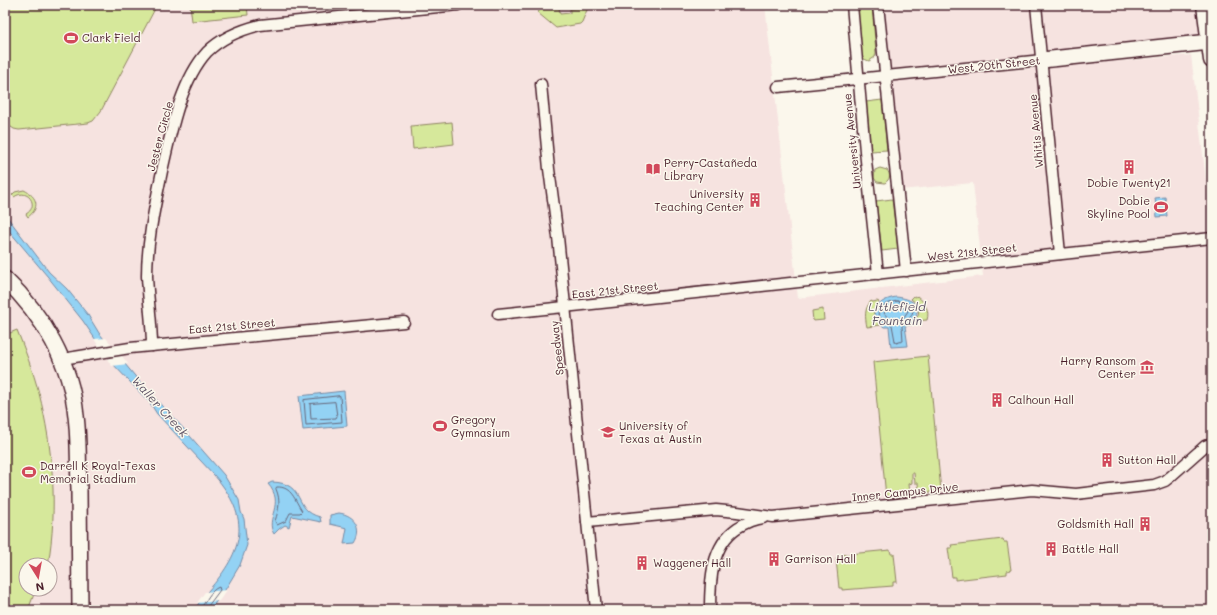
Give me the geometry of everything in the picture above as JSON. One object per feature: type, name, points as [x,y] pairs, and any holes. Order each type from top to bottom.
[{"type":"main road","points":[[1205,5],[1212,60]]},
{"type":"street","name":"Jester Circle","points":[[152,346],[148,280],[149,245],[152,220],[170,137],[178,108],[192,75],[207,53],[230,35],[244,29],[260,25],[392,8],[458,5]]},
{"type":"street","name":"University Avenue","points":[[852,5],[878,274]]},
{"type":"street","points":[[878,5],[906,271]]},
{"type":"street","name":"Whitis Avenue","points":[[1036,5],[1060,254]]},
{"type":"street","name":"West 20th Street","points":[[778,87],[1210,42]]},
{"type":"street","name":"Speedway","points":[[541,84],[596,610]]},
{"type":"street","name":"West 21st Street","points":[[734,289],[1212,238]]},
{"type":"street","points":[[5,279],[18,291],[42,322],[52,339],[62,359],[73,395],[78,429],[80,610]]},
{"type":"street","name":"East 21st Street","points":[[498,314],[734,289]]},
{"type":"street","name":"East 21st Street","points":[[62,359],[121,349],[404,322]]},
{"type":"street","name":"Inner Campus Drive","points":[[586,522],[716,510],[773,517],[1032,490],[1076,494],[1154,484],[1165,481],[1200,450],[1212,443]]},
{"type":"street","points":[[710,610],[711,574],[718,551],[724,540],[747,522],[759,518],[773,517]]},
{"type":"shaded area","name":"University of Texas at Austin","points":[[5,5],[765,5],[798,298],[983,276],[973,183],[900,190],[889,80],[1191,55],[1212,231],[1212,610],[5,610]]},
{"type":"shaded area","points":[[878,5],[1205,5],[1210,42],[885,76]]},
{"type":"green space","points":[[5,5],[157,5],[101,111],[93,121],[88,123],[19,130],[14,129],[5,123]]},
{"type":"green space","points":[[190,5],[247,5],[248,15],[192,21]]},
{"type":"green space","points":[[536,5],[549,5],[550,8],[559,7],[560,14],[570,13],[570,9],[579,8],[579,5],[589,5],[580,24],[556,28],[538,13],[539,11]]},
{"type":"green space","points":[[856,5],[872,5],[876,53],[875,57],[869,61],[864,59],[861,55]]},
{"type":"green space","points":[[882,100],[887,150],[871,151],[866,102]]},
{"type":"green space","points":[[452,122],[454,144],[413,149],[411,126]]},
{"type":"green space","points":[[880,168],[887,170],[889,174],[889,178],[885,183],[877,182],[874,178],[875,170]]},
{"type":"green space","points":[[24,190],[35,199],[36,203],[32,214],[28,217],[26,214],[32,207],[32,202],[28,196],[24,194],[14,197],[12,195],[15,192]]},
{"type":"green space","points":[[892,199],[898,249],[882,251],[876,201]]},
{"type":"green space","points":[[914,296],[920,298],[926,307],[928,313],[927,320],[913,321],[918,316],[919,312],[917,304],[911,299]]},
{"type":"green space","points":[[871,301],[879,302],[875,309],[874,315],[878,323],[881,325],[867,327],[866,313],[867,307]]},
{"type":"green space","points":[[823,309],[824,320],[813,321],[812,311]]},
{"type":"green space","name":"Darrell K Royal-Texas Memorial Stadium","points":[[17,330],[26,353],[39,393],[51,457],[53,522],[49,557],[18,557],[18,597],[33,597],[28,610],[5,610],[5,335]]},
{"type":"green space","points":[[928,356],[941,491],[919,493],[918,483],[915,483],[914,473],[912,473],[912,483],[909,484],[910,494],[886,497],[873,362]]},
{"type":"green space","points":[[1003,539],[1004,542],[1007,542],[1011,570],[1007,571],[1007,574],[955,580],[955,577],[952,577],[948,548],[952,548],[951,545]]},
{"type":"green space","points":[[890,550],[891,554],[894,554],[897,582],[893,582],[893,586],[842,590],[842,588],[839,588],[836,559],[839,558],[839,555]]},
{"type":"water","name":"Dobie Skyline Pool","points":[[1165,197],[1167,216],[1157,217],[1155,198]]},
{"type":"water","name":"Waller Creek","points":[[5,214],[49,272],[67,289],[88,315],[99,333],[145,388],[183,428],[224,475],[239,500],[244,519],[247,545],[240,565],[225,590],[210,610],[193,610],[220,576],[236,548],[239,534],[238,520],[234,506],[226,491],[214,475],[157,414],[150,403],[110,361],[83,321],[5,226]]},
{"type":"water","name":"Littlefield Fountain","points":[[896,297],[904,298],[915,304],[917,307],[916,316],[911,325],[905,326],[908,346],[891,347],[889,327],[884,327],[877,320],[874,314],[879,304]]},
{"type":"water","points":[[344,391],[347,426],[303,430],[299,396]]},
{"type":"water","points":[[272,482],[290,487],[306,509],[311,514],[320,517],[321,522],[292,516],[289,527],[285,525],[274,534],[271,522],[275,498],[273,491],[268,484]]},
{"type":"water","points":[[339,513],[350,517],[356,524],[359,533],[355,543],[344,544],[347,528],[330,524],[330,515]]},
{"type":"pier","points":[[106,338],[128,364],[112,366],[94,339]]},
{"type":"pier","points":[[227,590],[219,601],[197,603],[205,592]]},
{"type":"place","name":"Clark Field","points":[[71,38]]},
{"type":"place","name":"Dobie Twenty21","points":[[1129,167]]},
{"type":"place","name":"Perry-Castañeda Library","points":[[653,169]]},
{"type":"place","name":"University Teaching Center","points":[[755,200]]},
{"type":"place","name":"Dobie Skyline Pool","points":[[1161,207]]},
{"type":"place","name":"Harry Ransom Center","points":[[1147,367]]},
{"type":"place","name":"Calhoun Hall","points":[[997,400]]},
{"type":"place","name":"Gregory Gymnasium","points":[[440,426]]},
{"type":"place","name":"University of Texas at Austin","points":[[608,432]]},
{"type":"place","name":"Sutton Hall","points":[[1107,460]]},
{"type":"place","name":"Darrell K Royal-Texas Memorial Stadium","points":[[29,472]]},
{"type":"place","name":"Goldsmith Hall","points":[[1145,524]]},
{"type":"place","name":"Battle Hall","points":[[1051,549]]},
{"type":"place","name":"Garrison Hall","points":[[774,559]]},
{"type":"place","name":"Waggener Hall","points":[[642,563]]}]
